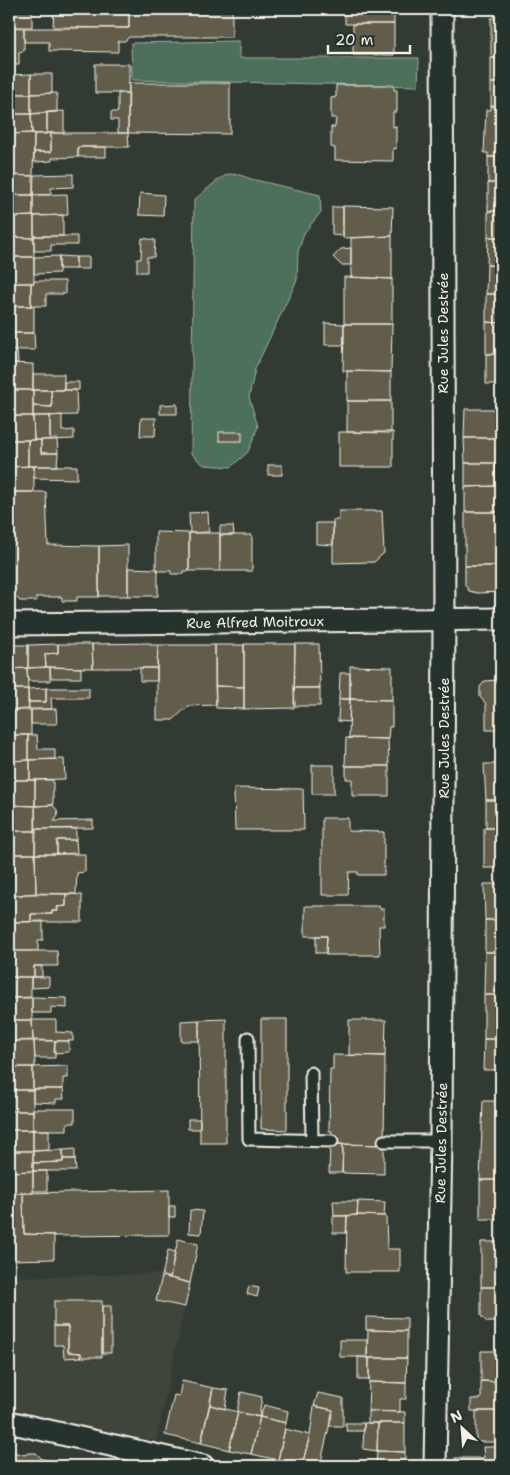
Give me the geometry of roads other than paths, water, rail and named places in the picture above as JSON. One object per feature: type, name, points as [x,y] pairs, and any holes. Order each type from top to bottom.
[{"type":"street","name":"Rue Jules Destrée","points":[[435,1466],[441,1141],[444,620],[442,9]]},
{"type":"street","name":"Rue Alfred Moitroux","points":[[9,624],[501,619]]},
{"type":"street","points":[[9,1422],[203,1466]]},
{"type":"lane","points":[[248,1038],[249,1139],[332,1141]]},
{"type":"lane","points":[[311,1073],[312,1140]]},
{"type":"lane","points":[[384,1141],[441,1141]]}]
